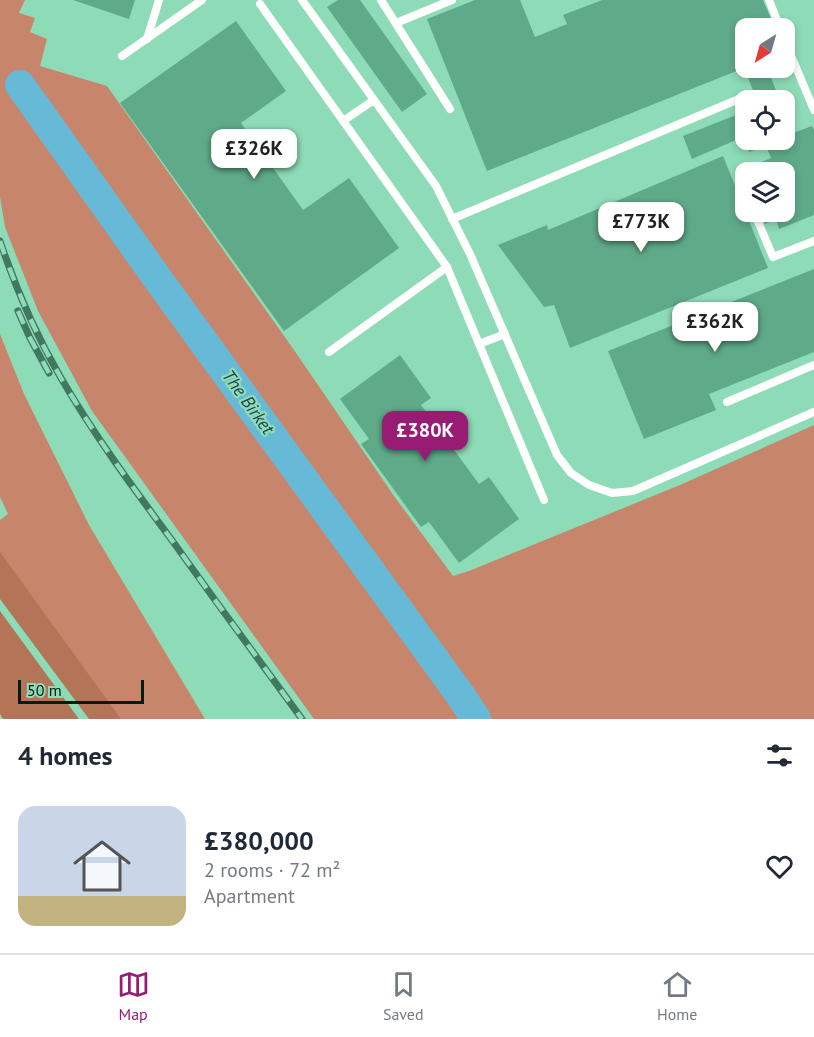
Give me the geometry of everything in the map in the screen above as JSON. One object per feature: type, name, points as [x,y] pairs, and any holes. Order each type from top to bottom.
[{"type":"lane","points":[[147,39],[159,0]]},
{"type":"lane","points":[[122,56],[202,0]]},
{"type":"lane","points":[[302,0],[436,186],[470,254],[557,455],[571,473],[589,485],[612,493],[633,490],[814,412]]},
{"type":"lane","points":[[381,0],[450,109]]},
{"type":"lane","points":[[396,24],[452,0]]},
{"type":"lane","points":[[768,0],[776,18]]},
{"type":"lane","points":[[260,4],[447,267],[544,500]]},
{"type":"lane","points":[[795,65],[814,110]]},
{"type":"lane","points":[[343,121],[374,100]]},
{"type":"lane","points":[[452,219],[735,101]]},
{"type":"lane","points":[[758,222],[773,258],[814,241]]},
{"type":"lane","points":[[330,352],[447,267]]},
{"type":"lane","points":[[479,344],[505,334]]},
{"type":"lane","points":[[727,402],[814,365]]},
{"type":"shaded area","points":[[0,0],[25,0],[19,13],[35,18],[30,32],[47,39],[40,66],[107,86],[294,350],[394,496],[453,576],[680,485],[814,425],[814,719],[484,719],[477,703],[314,477],[24,82],[11,93],[465,719],[314,719],[92,411],[38,311],[5,227],[0,197]]},
{"type":"shaded area","points":[[0,334],[24,394],[89,525],[205,719],[95,719],[0,592],[0,520],[8,514],[0,497]]},
{"type":"shaded area","points":[[0,552],[121,719],[89,719],[0,599]]},
{"type":"shaded area","points":[[0,611],[79,719],[3,719],[0,714]]},
{"type":"building","points":[[73,0],[135,0],[129,19]]},
{"type":"building","points":[[338,0],[360,0],[427,94],[402,112],[327,7]]},
{"type":"building","points":[[475,0],[520,0],[535,37],[567,24],[563,15],[602,0],[763,0],[771,18],[735,18],[735,72],[487,171],[427,19]]},
{"type":"building","points":[[236,21],[286,91],[241,123],[303,210],[349,178],[399,248],[284,331],[120,103]]},
{"type":"building","points":[[748,78],[771,78],[776,90],[753,90]]},
{"type":"building","points":[[735,115],[735,140],[692,159],[683,136]]},
{"type":"building","points":[[812,126],[814,130],[814,215],[779,229],[777,222],[795,222],[795,162],[762,162],[771,158],[768,150],[795,150],[795,132]]},
{"type":"building","points":[[723,156],[735,186],[735,222],[750,222],[768,268],[570,348],[554,305],[544,307],[498,245],[547,225],[548,230]]},
{"type":"building","points":[[814,269],[814,352],[709,394],[716,410],[644,439],[608,351]]},
{"type":"building","points":[[400,355],[431,398],[421,405],[479,484],[489,477],[519,519],[459,563],[429,522],[421,527],[361,444],[369,439],[340,399]]},
{"type":"waterway","name":"The Birket","points":[[20,85],[476,719]]},
{"type":"railway","points":[[0,241],[35,328],[61,378],[87,420],[129,482],[302,719]]},
{"type":"railway","points":[[18,311],[49,373]]}]
